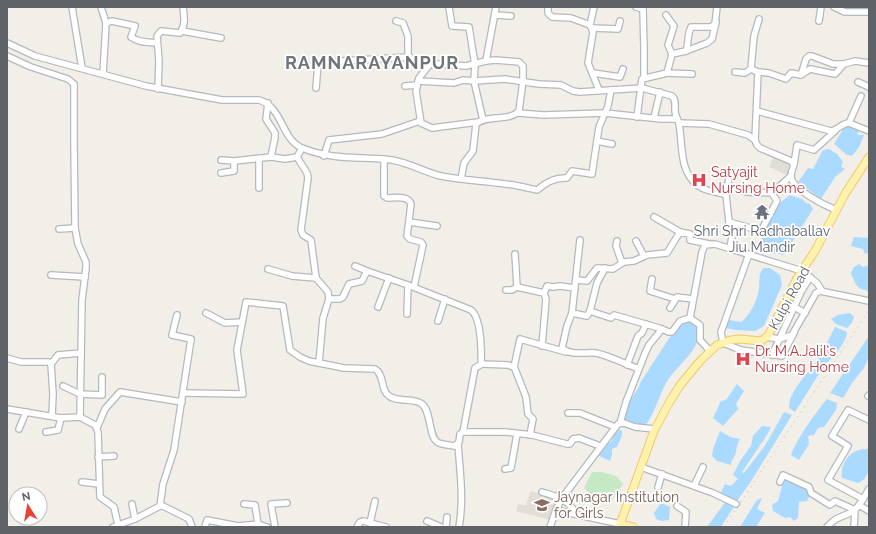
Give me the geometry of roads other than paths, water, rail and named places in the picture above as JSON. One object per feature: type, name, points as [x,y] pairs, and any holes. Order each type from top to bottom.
[{"type":"main road","name":"Kulpi Road","points":[[620,526],[655,429],[674,394],[701,360],[710,351],[723,343],[740,339],[762,341],[767,337],[802,270],[815,251],[845,194],[869,157]]},
{"type":"main road","points":[[620,526],[633,527]]},
{"type":"street","points":[[72,7],[82,68]]},
{"type":"street","points":[[101,7],[106,23],[103,74]]},
{"type":"street","points":[[182,31],[184,20],[183,7]]},
{"type":"street","points":[[449,7],[452,26],[469,27],[475,65],[474,82],[481,121]]},
{"type":"street","points":[[486,61],[496,7]]},
{"type":"street","points":[[548,7],[548,13],[552,17],[571,18],[591,26],[618,28],[620,21]]},
{"type":"street","points":[[594,7],[591,26],[593,32],[588,63],[600,90]]},
{"type":"street","points":[[636,7],[643,10],[644,78],[641,82],[637,117]]},
{"type":"street","points":[[672,54],[686,51],[707,43],[712,39],[718,7]]},
{"type":"street","points":[[819,21],[821,7]]},
{"type":"street","points":[[834,7],[845,12],[869,12]]},
{"type":"street","points":[[495,15],[511,16]]},
{"type":"street","points":[[666,16],[674,26],[668,45],[672,54],[667,73]]},
{"type":"street","points":[[751,69],[754,36],[759,19]]},
{"type":"street","points":[[686,51],[691,27],[711,27],[715,24],[716,20]]},
{"type":"street","points":[[106,23],[112,21],[135,26],[131,37],[142,42],[157,43]]},
{"type":"street","points":[[396,21],[403,24],[408,36],[407,52],[409,57],[418,65],[430,64],[466,66],[496,60],[519,62],[523,66],[523,81],[518,113]]},
{"type":"street","points":[[158,89],[157,36],[161,31],[177,34],[182,31],[221,38]]},
{"type":"street","points":[[7,43],[35,56],[158,89],[222,100],[260,100],[268,103],[277,114],[293,142],[302,148],[324,156],[384,159],[410,164],[435,174],[538,190],[546,182],[554,181],[558,178],[566,178],[572,171],[592,174],[600,122],[608,106],[611,90]]},
{"type":"street","points":[[7,56],[31,67],[68,79],[74,84],[75,228],[78,244],[86,262],[82,300],[80,418]]},
{"type":"street","points":[[801,75],[808,56],[812,56],[833,64],[844,64],[855,61],[869,63]]},
{"type":"street","points":[[316,88],[318,64],[341,61],[409,57]]},
{"type":"street","points":[[430,64],[418,83],[416,96],[420,113],[420,121],[423,125],[432,128],[510,116],[518,113],[544,115],[605,113],[709,124],[748,135],[755,140]]},
{"type":"street","points":[[735,72],[745,72],[751,69],[758,72],[770,73],[786,79],[792,73],[801,75],[810,69],[835,74],[844,64]]},
{"type":"street","points":[[592,73],[620,77],[623,69]]},
{"type":"street","points":[[758,72],[755,140],[760,148],[791,161],[794,164]]},
{"type":"street","points":[[644,78],[667,73],[692,74]]},
{"type":"street","points":[[406,86],[418,83],[454,83],[463,80],[474,82],[504,79],[540,84],[561,85],[573,91],[580,92],[641,88],[672,96],[675,99],[676,116],[684,163],[692,179],[703,189],[726,195]]},
{"type":"street","points":[[858,82],[869,87]]},
{"type":"street","points":[[654,118],[660,92]]},
{"type":"street","points":[[746,192],[772,193],[790,176],[798,145],[814,150],[835,131],[849,122],[861,96]]},
{"type":"street","points":[[268,103],[266,119],[275,133],[271,157]]},
{"type":"street","points":[[757,111],[835,131]]},
{"type":"street","points":[[324,156],[329,140],[382,134],[420,121]]},
{"type":"street","points":[[461,179],[464,163],[473,151],[475,127],[481,121]]},
{"type":"street","points":[[849,122],[869,131]]},
{"type":"street","points":[[597,141],[612,144]]},
{"type":"street","points":[[221,160],[234,161],[271,157],[285,159],[296,157],[302,148]]},
{"type":"street","points":[[296,157],[308,173],[301,230],[303,235],[311,240],[316,278],[328,292],[329,299],[323,318],[319,363]]},
{"type":"street","points":[[259,159],[259,188]]},
{"type":"street","points":[[384,159],[384,194],[387,198],[404,198],[411,201],[407,236],[408,238],[421,242],[423,245],[411,286],[406,314]]},
{"type":"street","points":[[221,173],[234,171],[234,161]]},
{"type":"street","points":[[790,176],[797,186],[815,200],[836,210]]},
{"type":"street","points":[[729,178],[726,195],[729,222],[733,231],[730,248]]},
{"type":"street","points":[[729,222],[761,231],[777,201],[772,193]]},
{"type":"street","points":[[654,218],[680,232],[690,234],[690,240],[730,248],[802,270],[817,283],[822,291]]},
{"type":"street","points":[[409,222],[437,226]]},
{"type":"street","points":[[59,229],[75,228]]},
{"type":"street","points":[[576,280],[587,281],[597,268],[613,269],[622,263],[634,261],[650,254],[667,253],[680,232]]},
{"type":"street","points":[[569,352],[562,348],[562,345],[566,326],[572,313],[580,240]]},
{"type":"street","points":[[617,241],[616,246],[622,263]]},
{"type":"street","points":[[636,241],[644,256]]},
{"type":"street","points":[[690,318],[702,252],[706,245],[709,244]]},
{"type":"street","points":[[515,254],[517,287]]},
{"type":"street","points":[[749,254],[721,332],[723,343],[741,350],[782,356],[816,293],[822,291],[869,301]]},
{"type":"street","points":[[355,266],[471,310],[476,316],[481,346],[482,364]]},
{"type":"street","points":[[572,313],[587,316],[590,311],[597,283],[605,268]]},
{"type":"street","points":[[268,269],[292,276],[316,278]]},
{"type":"street","points":[[329,299],[343,298],[349,284],[362,281],[368,272]]},
{"type":"street","points":[[51,275],[85,277]]},
{"type":"street","points":[[772,354],[801,292],[810,277]]},
{"type":"street","points":[[378,307],[389,278]]},
{"type":"street","points":[[652,279],[650,291],[675,299],[677,297],[693,299]]},
{"type":"street","points":[[542,346],[546,299],[544,293],[547,286],[575,288]]},
{"type":"street","points":[[506,290],[512,290],[517,287],[544,293]]},
{"type":"street","points":[[438,321],[445,299]]},
{"type":"street","points":[[670,308],[675,299]]},
{"type":"street","points":[[184,393],[243,394],[237,350],[246,302],[284,306],[290,350],[304,359],[339,368],[375,369],[381,375],[386,392],[389,396],[394,399],[422,404],[425,408],[436,441],[455,446],[458,444]]},
{"type":"street","points":[[786,302],[805,313]]},
{"type":"street","points":[[590,311],[611,318],[614,315],[670,332],[680,321],[690,318]]},
{"type":"street","points":[[206,313],[225,323],[242,322]]},
{"type":"street","points":[[160,506],[163,484],[174,450],[184,393],[191,339],[172,335],[177,315]]},
{"type":"street","points":[[690,318],[700,325],[700,340],[710,351]]},
{"type":"street","points":[[627,365],[638,336],[646,324]]},
{"type":"street","points":[[550,527],[562,498],[600,446],[620,423],[626,402],[649,345],[662,329]]},
{"type":"street","points":[[767,337],[779,339],[794,333]]},
{"type":"street","points":[[530,435],[533,419],[528,414],[526,398],[514,367],[520,339],[569,352],[597,354],[640,369]]},
{"type":"street","points":[[52,416],[53,387],[51,364],[58,355],[81,353]]},
{"type":"street","points":[[7,358],[21,362],[49,362],[51,364]]},
{"type":"street","points":[[459,527],[462,512],[458,444],[460,434],[463,432],[475,368],[482,364],[508,365],[514,367]]},
{"type":"street","points":[[63,386],[80,394],[102,395],[102,377]]},
{"type":"street","points":[[182,402],[120,392],[105,409],[97,428],[100,497],[114,507],[116,526],[163,506],[189,519],[192,527]]},
{"type":"street","points":[[7,409],[61,418],[80,418],[95,425],[97,428]]},
{"type":"street","points":[[863,499],[828,480],[848,446],[832,436],[848,410],[869,420]]},
{"type":"street","points":[[19,429],[26,412]]},
{"type":"street","points":[[568,413],[580,413],[615,427]]},
{"type":"street","points":[[46,432],[58,430],[61,418]]},
{"type":"street","points":[[620,423],[642,428],[655,429]]},
{"type":"street","points":[[463,432],[497,432],[530,435],[567,444],[570,444],[573,439],[579,438],[600,446]]},
{"type":"street","points":[[505,469],[510,468],[517,434]]},
{"type":"street","points":[[98,457],[114,456]]},
{"type":"street","points":[[641,467],[713,493],[736,504]]},
{"type":"street","points":[[694,486],[703,467]]},
{"type":"street","points":[[658,487],[662,474]]},
{"type":"street","points":[[780,482],[783,475],[809,486],[811,493],[830,505],[835,501],[869,511]]},
{"type":"street","points":[[82,482],[99,484]]},
{"type":"street","points":[[542,492],[562,498],[576,513]]},
{"type":"street","points":[[854,527],[857,508],[868,492]]},
{"type":"street","points":[[370,523],[375,501]]},
{"type":"street","points":[[275,527],[271,504],[287,503]]},
{"type":"street","points":[[132,504],[135,519]]},
{"type":"street","points":[[244,504],[255,505],[258,524]]},
{"type":"street","points":[[677,506],[686,512],[685,527]]},
{"type":"street","points":[[827,527],[835,518],[857,508]]},
{"type":"street","points":[[556,510],[576,513],[620,526]]},
{"type":"street","points":[[446,527],[447,517]]},
{"type":"street","points":[[205,527],[207,520],[238,526],[258,524],[267,527]]},
{"type":"street","points":[[427,521],[441,527]]},
{"type":"street","points":[[357,527],[360,522],[386,527]]},
{"type":"water","points":[[845,126],[859,130],[857,135],[864,135],[859,147],[852,156],[847,155],[834,144]]},
{"type":"water","points":[[829,149],[837,154],[843,162],[841,167],[845,169],[835,177],[821,199],[798,182],[808,168],[813,169],[823,150]]},
{"type":"water","points":[[790,195],[802,199],[806,203],[810,204],[813,209],[784,255],[761,251],[762,238],[766,235],[768,224],[774,212],[785,198]]},
{"type":"water","points":[[854,237],[869,238],[869,253],[865,254],[863,249],[851,246]]},
{"type":"water","points":[[859,264],[863,267],[869,265],[869,293],[858,287],[851,274],[853,268]]},
{"type":"water","points":[[763,268],[770,268],[780,275],[782,285],[764,326],[755,331],[725,328],[729,320],[741,322],[750,312],[758,293],[761,271]]},
{"type":"water","points":[[850,313],[854,317],[852,323],[847,328],[836,324],[831,319],[838,315]]},
{"type":"water","points":[[685,320],[692,320],[698,325],[699,335],[694,348],[666,383],[654,411],[644,427],[623,421],[624,410],[640,383],[677,326]]},
{"type":"water","points":[[835,327],[847,332],[846,337],[817,377],[795,412],[789,408],[792,396],[818,358]]},
{"type":"water","points":[[869,336],[869,357],[864,368],[852,383],[843,398],[830,393]]},
{"type":"water","points":[[737,384],[744,391],[736,404],[738,409],[723,426],[713,418],[721,401],[726,400]]},
{"type":"water","points":[[827,399],[837,403],[836,410],[824,427],[818,428],[814,435],[808,436],[809,444],[799,460],[791,455],[807,426]]},
{"type":"water","points":[[784,412],[792,415],[750,483],[737,501],[720,494],[725,484],[731,486],[738,479],[733,475],[740,461],[751,446],[753,436],[762,426],[771,427],[742,472],[744,473],[766,444]]},
{"type":"water","points":[[617,429],[622,431],[622,436],[617,447],[612,449],[610,461],[597,455],[605,443],[611,442]]},
{"type":"water","points":[[720,431],[730,437],[740,439],[731,465],[717,461],[712,456]]},
{"type":"water","points":[[869,445],[869,467],[863,480],[858,483],[842,478],[843,467],[848,458],[856,451],[867,449]]},
{"type":"water","points":[[784,479],[799,484],[807,489],[809,497],[807,501],[799,502],[798,518],[794,521],[790,517],[785,518],[773,511],[772,505],[778,501]]},
{"type":"water","points":[[762,498],[757,509],[765,513],[756,527],[740,527],[757,500]]},
{"type":"water","points":[[726,501],[735,505],[721,527],[707,527]]},
{"type":"water","points":[[661,503],[670,507],[669,520],[662,521],[656,519],[654,513]]},
{"type":"railway","points":[[724,527],[869,310]]},
{"type":"place","name":"Satyajit Nursing Home","points":[[699,180]]},
{"type":"place","name":"Shri Shri Radhaballav Jiu Mandir","points":[[762,212]]},
{"type":"place","name":"Dr. M.A.Jalil's Nursing Home","points":[[743,359]]},
{"type":"place","name":"Jaynagar Institution for Girls","points":[[542,505]]},
{"type":"district","name":"RAMNARAYANPUR","points":[[372,62]]}]
